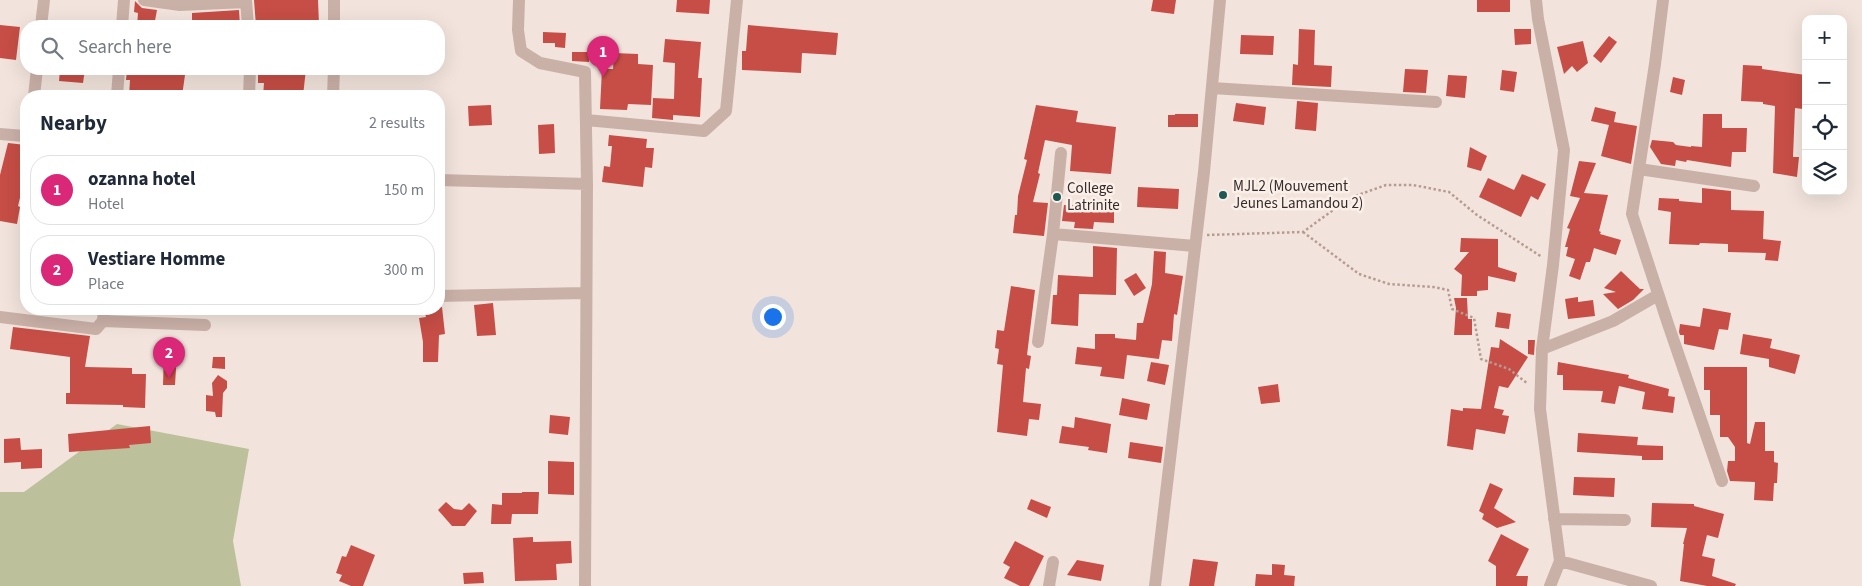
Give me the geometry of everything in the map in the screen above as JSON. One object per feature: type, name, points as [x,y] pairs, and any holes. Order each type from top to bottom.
[{"type":"street","points":[[42,20],[44,0]]},
{"type":"street","points":[[122,20],[124,0]]},
{"type":"street","points":[[144,0],[180,5],[246,1],[248,20]]},
{"type":"street","points":[[334,0],[334,20]]},
{"type":"street","points":[[519,0],[518,30],[521,50],[540,63],[585,72],[587,184],[585,586]]},
{"type":"street","points":[[586,120],[704,131],[726,111],[737,0]]},
{"type":"street","points":[[1155,586],[1196,241],[1220,0]]},
{"type":"street","points":[[1536,0],[1538,20],[1564,150],[1553,265],[1542,349],[1540,394],[1540,410],[1560,561],[1550,586]]},
{"type":"street","points":[[1663,0],[1632,214],[1722,481]]},
{"type":"street","points":[[35,90],[36,75]]},
{"type":"street","points":[[117,90],[119,75]]},
{"type":"street","points":[[249,90],[250,75]]},
{"type":"street","points":[[334,75],[334,90]]},
{"type":"street","points":[[1212,88],[1436,102]]},
{"type":"street","points":[[0,134],[20,136]]},
{"type":"street","points":[[1038,342],[1053,234],[1061,153]]},
{"type":"street","points":[[1639,168],[1754,186]]},
{"type":"street","points":[[445,180],[587,184]]},
{"type":"street","points":[[1053,234],[1196,241]]},
{"type":"street","points":[[445,296],[586,293]]},
{"type":"street","points":[[1542,349],[1613,321],[1658,295]]},
{"type":"street","points":[[0,317],[96,330],[104,315],[205,326]]},
{"type":"street","points":[[1554,519],[1625,520]]},
{"type":"street","points":[[1560,561],[1651,586]]},
{"type":"street","points":[[1049,586],[1053,562]]},
{"type":"path","points":[[1196,241],[1302,232],[1358,194],[1386,185],[1413,185],[1448,192],[1477,215],[1553,265]]},
{"type":"path","points":[[1302,232],[1359,274],[1389,284],[1448,290],[1452,309],[1474,318],[1481,359],[1509,369],[1540,394]]},
{"type":"green space","points":[[117,424],[249,449],[233,541],[241,586],[0,586],[0,492],[24,492]]},
{"type":"building","points":[[254,0],[318,0],[319,20],[256,20]]},
{"type":"building","points":[[677,0],[710,0],[709,14],[676,12]]},
{"type":"building","points":[[1153,0],[1176,0],[1174,14],[1151,11]]},
{"type":"building","points":[[1477,0],[1510,0],[1510,12],[1477,12]]},
{"type":"building","points":[[135,1],[142,8],[157,10],[155,20],[137,20],[138,13],[134,12]]},
{"type":"building","points":[[239,10],[240,20],[192,20],[192,13]]},
{"type":"building","points":[[0,25],[20,27],[16,60],[0,58]]},
{"type":"building","points":[[748,25],[838,33],[836,55],[802,53],[801,73],[742,70],[742,51],[746,51]]},
{"type":"building","points":[[1299,29],[1315,30],[1314,65],[1332,66],[1331,87],[1292,85],[1293,64],[1298,65]]},
{"type":"building","points":[[1514,29],[1531,29],[1531,44],[1515,45]]},
{"type":"building","points":[[543,32],[566,33],[565,48],[555,47],[555,43],[543,43]]},
{"type":"building","points":[[1241,35],[1274,36],[1273,55],[1240,54]]},
{"type":"building","points":[[1609,36],[1617,42],[1601,63],[1593,56]]},
{"type":"building","points":[[665,39],[701,42],[698,78],[702,78],[700,117],[673,115],[673,120],[652,118],[653,98],[674,99],[675,63],[663,62]]},
{"type":"building","points":[[1583,41],[1588,63],[1577,72],[1572,66],[1564,74],[1557,47]]},
{"type":"building","points":[[572,52],[589,52],[589,62],[572,61]]},
{"type":"building","points":[[614,53],[638,54],[638,64],[653,65],[651,105],[628,104],[627,110],[600,109],[602,69],[613,69]]},
{"type":"building","points":[[1743,65],[1762,66],[1762,69],[1802,74],[1802,109],[1795,108],[1793,157],[1799,157],[1797,177],[1773,173],[1775,106],[1763,104],[1763,102],[1741,101]]},
{"type":"building","points":[[1405,69],[1428,70],[1426,93],[1403,92]]},
{"type":"building","points":[[1502,70],[1517,72],[1514,92],[1500,90]]},
{"type":"building","points":[[60,75],[84,75],[83,83],[59,81]]},
{"type":"building","points":[[126,75],[185,75],[183,90],[129,90],[130,80],[126,80]]},
{"type":"building","points":[[258,75],[305,75],[304,90],[263,90],[264,83],[258,83]]},
{"type":"building","points":[[1448,75],[1467,76],[1465,98],[1446,96]]},
{"type":"building","points":[[1673,77],[1685,80],[1682,95],[1670,92]]},
{"type":"building","points":[[1297,101],[1318,103],[1316,131],[1295,129]]},
{"type":"building","points":[[1236,103],[1266,107],[1264,125],[1233,121]]},
{"type":"building","points":[[491,105],[492,125],[469,126],[468,106]]},
{"type":"building","points":[[1036,105],[1078,111],[1076,122],[1116,127],[1111,174],[1070,171],[1072,145],[1045,140],[1038,173],[1040,174],[1033,202],[1048,203],[1044,236],[1013,233],[1015,215],[1017,215],[1018,196],[1027,160],[1024,159]]},
{"type":"building","points":[[1595,107],[1616,112],[1614,122],[1637,126],[1631,164],[1601,156],[1609,125],[1591,121]]},
{"type":"building","points":[[1198,114],[1198,127],[1168,127],[1168,115]]},
{"type":"building","points":[[1703,114],[1722,114],[1722,128],[1747,128],[1746,152],[1732,152],[1731,167],[1687,160],[1686,162],[1676,160],[1675,166],[1661,164],[1650,147],[1652,140],[1673,142],[1676,145],[1702,147]]},
{"type":"building","points":[[554,124],[555,153],[539,154],[538,125]]},
{"type":"building","points":[[609,135],[647,139],[646,148],[654,148],[652,168],[645,167],[643,187],[602,182],[604,166],[610,167],[612,146],[608,146]]},
{"type":"building","points":[[8,143],[20,144],[20,198],[18,206],[20,207],[17,224],[0,221],[0,175]]},
{"type":"building","points":[[1470,147],[1487,156],[1481,171],[1467,167]]},
{"type":"building","points":[[1579,161],[1596,163],[1584,193],[1608,195],[1599,231],[1601,232],[1600,234],[1621,240],[1616,255],[1594,248],[1590,262],[1586,262],[1580,280],[1569,276],[1575,259],[1566,256],[1568,247],[1565,247],[1570,229],[1567,228],[1580,198],[1570,196]]},
{"type":"building","points":[[1522,174],[1546,184],[1538,200],[1531,196],[1521,217],[1479,197],[1488,178],[1514,190]]},
{"type":"building","points":[[1138,187],[1179,189],[1178,209],[1137,207]]},
{"type":"building","points":[[1702,188],[1731,191],[1731,210],[1764,211],[1763,239],[1781,241],[1778,261],[1765,260],[1766,253],[1728,252],[1728,244],[1669,244],[1671,212],[1658,210],[1659,198],[1702,203]]},
{"type":"building","points":[[1064,205],[1114,207],[1114,223],[1094,222],[1093,229],[1074,228],[1075,222],[1062,221]]},
{"type":"building","points":[[1461,238],[1498,239],[1498,267],[1517,273],[1515,282],[1488,276],[1488,290],[1477,291],[1477,296],[1461,296],[1462,275],[1454,269],[1469,252],[1460,252]]},
{"type":"building","points":[[1093,246],[1117,248],[1116,295],[1079,294],[1078,326],[1051,324],[1053,295],[1057,295],[1058,275],[1093,277]]},
{"type":"building","points":[[1154,251],[1166,252],[1165,273],[1183,276],[1177,315],[1174,314],[1172,341],[1162,340],[1159,359],[1127,355],[1124,379],[1100,376],[1102,367],[1075,364],[1077,347],[1095,349],[1095,334],[1115,334],[1115,338],[1136,340],[1137,323],[1143,323],[1152,284]]},
{"type":"building","points":[[1621,271],[1640,289],[1644,289],[1633,300],[1618,309],[1603,294],[1616,292],[1604,288]]},
{"type":"building","points":[[1136,273],[1146,288],[1134,296],[1124,280]]},
{"type":"building","points":[[1011,286],[1035,290],[1027,355],[1031,356],[1029,369],[1026,368],[1023,402],[1041,404],[1039,420],[1029,419],[1027,436],[997,432],[1003,365],[997,364],[999,349],[995,348],[997,330],[1004,331]]},
{"type":"building","points":[[1578,297],[1578,302],[1593,300],[1595,316],[1568,319],[1565,299]]},
{"type":"building","points":[[1454,298],[1467,298],[1468,319],[1472,319],[1472,335],[1454,335],[1456,308]]},
{"type":"building","points":[[493,303],[496,335],[477,336],[474,305]]},
{"type":"building","points":[[1703,308],[1731,313],[1728,330],[1719,329],[1714,350],[1684,344],[1684,335],[1680,335],[1679,332],[1680,324],[1700,327]]},
{"type":"building","points":[[1497,312],[1511,314],[1509,329],[1495,327]]},
{"type":"building","points":[[425,315],[443,315],[445,334],[439,335],[438,362],[423,362],[423,342],[419,318],[426,317]]},
{"type":"building","points":[[13,327],[90,336],[85,367],[132,368],[132,374],[146,374],[145,408],[123,407],[123,405],[66,404],[66,393],[70,393],[70,357],[10,349]]},
{"type":"building","points":[[1743,334],[1772,339],[1770,348],[1800,355],[1795,374],[1769,367],[1769,359],[1740,354]]},
{"type":"building","points":[[1500,339],[1528,357],[1508,388],[1499,386],[1494,408],[1504,410],[1502,415],[1509,416],[1505,434],[1476,429],[1473,450],[1447,446],[1451,409],[1463,411],[1463,408],[1481,409],[1491,347],[1499,348]]},
{"type":"building","points":[[1528,340],[1535,340],[1534,355],[1528,354]]},
{"type":"building","points":[[164,352],[177,352],[175,385],[163,385]]},
{"type":"building","points":[[213,357],[225,357],[225,369],[212,368]]},
{"type":"building","points":[[1151,362],[1169,365],[1165,385],[1147,381]]},
{"type":"building","points":[[1558,362],[1629,375],[1628,378],[1669,389],[1668,396],[1675,397],[1673,413],[1642,409],[1645,392],[1619,386],[1615,404],[1601,402],[1603,391],[1563,390],[1563,375],[1557,375]]},
{"type":"building","points":[[1704,367],[1747,367],[1747,443],[1750,444],[1755,422],[1765,422],[1765,451],[1774,451],[1774,462],[1778,463],[1777,483],[1774,483],[1773,501],[1754,500],[1755,482],[1730,481],[1727,471],[1728,461],[1735,461],[1735,447],[1728,437],[1720,437],[1720,415],[1710,415],[1710,390],[1704,390]]},
{"type":"building","points":[[218,375],[227,381],[227,388],[223,393],[222,417],[216,417],[215,412],[206,411],[206,395],[213,396],[212,383]]},
{"type":"building","points":[[1278,384],[1280,402],[1261,404],[1258,387]]},
{"type":"building","points":[[1122,398],[1150,404],[1147,420],[1119,415]]},
{"type":"building","points":[[550,415],[570,417],[568,435],[549,433]]},
{"type":"building","points":[[1075,417],[1111,424],[1107,453],[1088,450],[1089,447],[1059,443],[1062,426],[1074,428]]},
{"type":"building","points":[[150,426],[151,443],[129,445],[130,448],[69,452],[68,434]]},
{"type":"building","points":[[1578,433],[1638,437],[1637,445],[1663,446],[1663,460],[1642,460],[1642,456],[1577,452]]},
{"type":"building","points":[[20,438],[21,450],[42,449],[42,468],[21,469],[21,462],[4,463],[4,439]]},
{"type":"building","points":[[1130,442],[1163,447],[1161,463],[1128,458]]},
{"type":"building","points":[[548,461],[574,462],[574,495],[548,494]]},
{"type":"building","points":[[1574,477],[1615,478],[1614,497],[1573,495]]},
{"type":"building","points":[[1490,483],[1503,489],[1494,508],[1516,522],[1497,528],[1482,519],[1484,514],[1479,511]]},
{"type":"building","points":[[539,492],[538,514],[512,514],[511,524],[491,524],[492,504],[502,505],[502,493]]},
{"type":"building","points":[[1031,499],[1051,507],[1047,518],[1027,509]]},
{"type":"building","points":[[446,502],[454,509],[462,510],[469,503],[477,511],[465,526],[452,526],[438,510]]},
{"type":"building","points":[[1652,503],[1694,504],[1694,506],[1724,514],[1718,538],[1707,535],[1702,556],[1715,559],[1712,576],[1736,584],[1735,586],[1707,586],[1680,581],[1683,544],[1687,528],[1651,527]]},
{"type":"building","points":[[1501,534],[1529,549],[1516,576],[1528,576],[1527,586],[1496,586],[1496,566],[1488,561]]},
{"type":"building","points":[[533,537],[533,542],[571,541],[572,563],[556,564],[557,580],[515,581],[513,538]]},
{"type":"building","points":[[1015,541],[1044,556],[1029,586],[1020,586],[1004,578],[1010,567],[1003,563]]},
{"type":"building","points":[[351,545],[375,555],[363,586],[351,586],[339,581],[342,575],[336,573],[342,556],[346,557]]},
{"type":"building","points":[[1193,559],[1218,562],[1214,586],[1189,586]]},
{"type":"building","points":[[1077,560],[1104,565],[1101,581],[1067,575]]},
{"type":"building","points":[[1272,564],[1285,565],[1284,575],[1295,576],[1294,586],[1255,586],[1256,574],[1272,575]]},
{"type":"building","points":[[483,572],[484,583],[464,584],[463,573]]},
{"type":"place","name":"ozanna hotel","points":[[603,77]]},
{"type":"place","name":"MJL2 (Mouvement Jeunes Lamandou 2)","points":[[1223,195]]},
{"type":"place","name":"College Latrinite","points":[[1057,197]]},
{"type":"place","name":"Vestiare Homme","points":[[169,378]]}]
